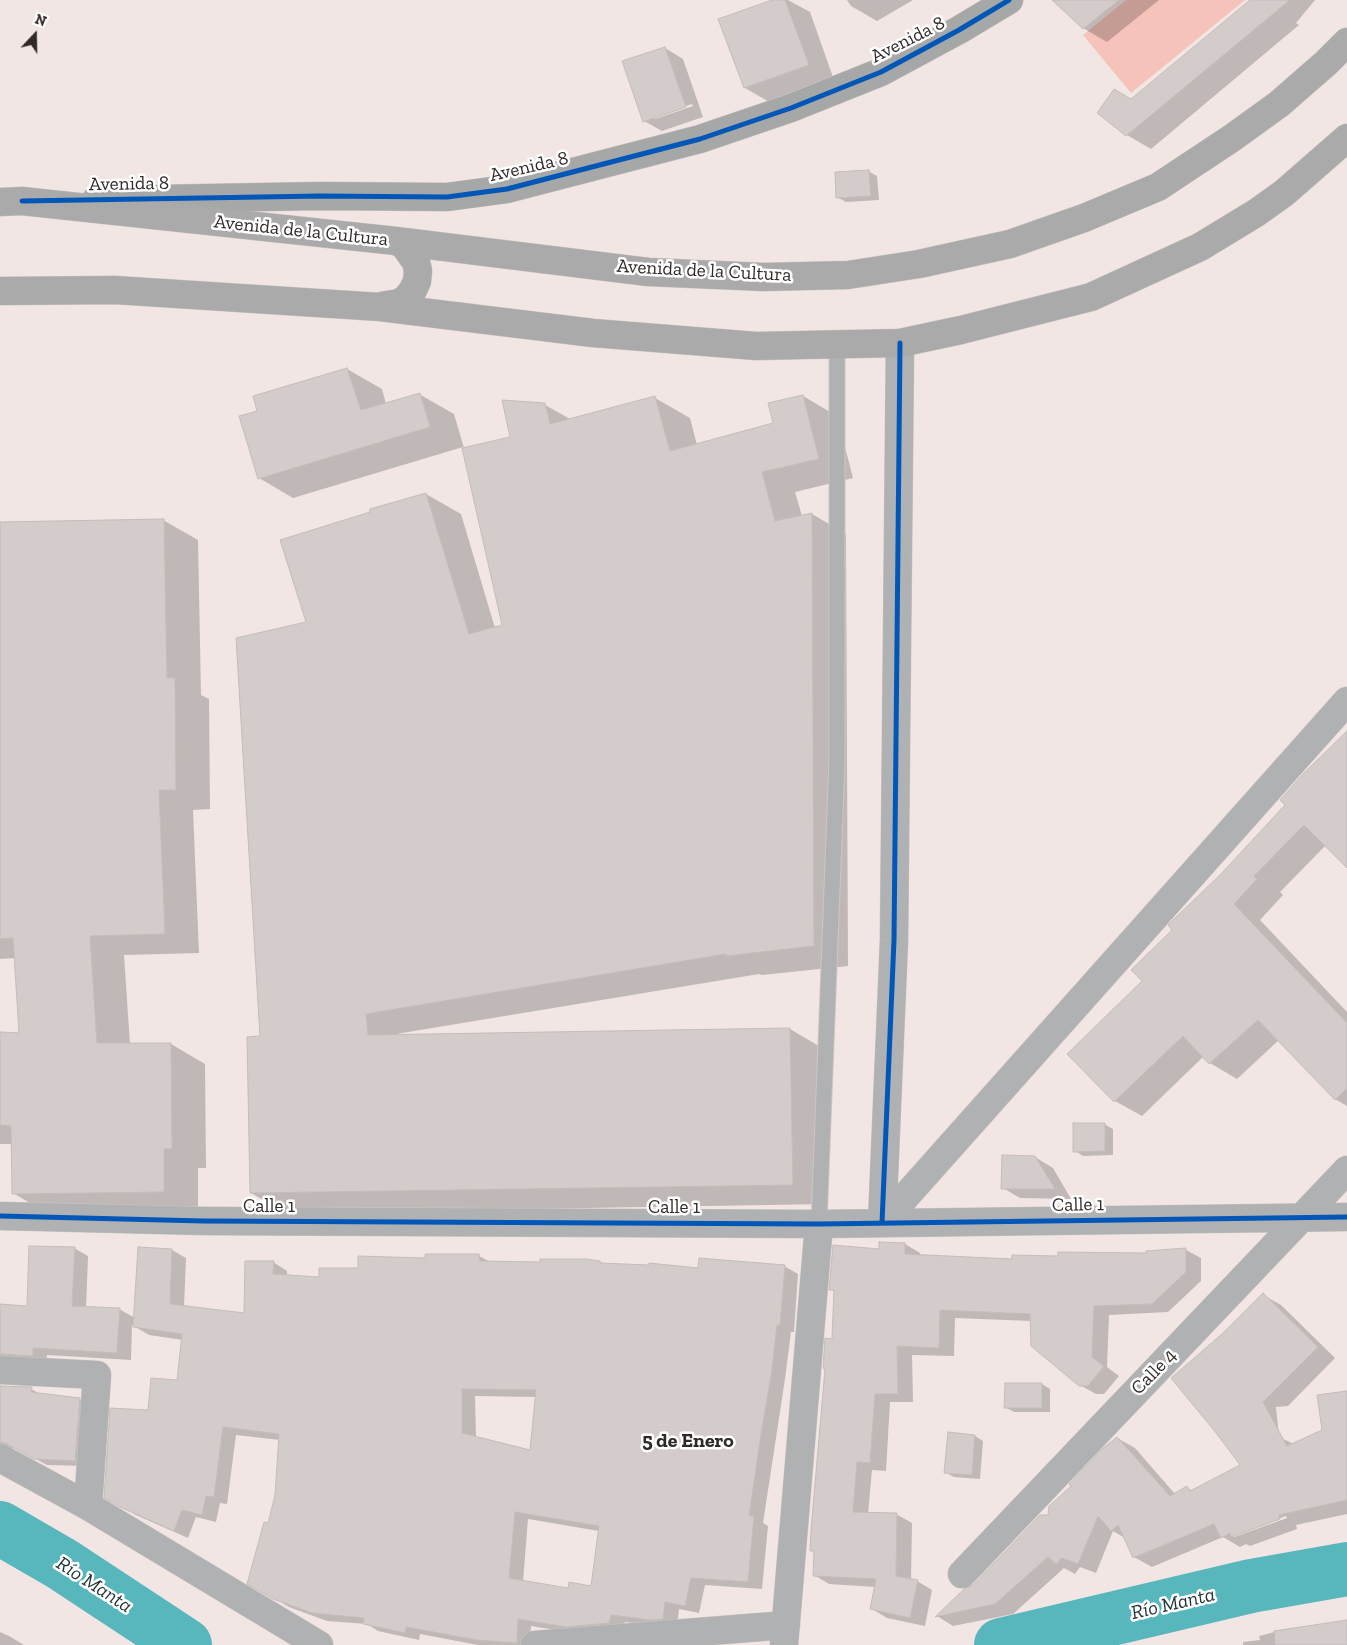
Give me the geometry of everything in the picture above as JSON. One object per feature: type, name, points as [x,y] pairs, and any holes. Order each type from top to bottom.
[{"type":"main road","name":"Avenida de la Cultura","points":[[11,201],[396,241],[648,272],[764,277],[848,275],[928,262],[1010,244],[1084,218],[1158,187],[1279,104],[1347,42]]},
{"type":"main road","points":[[0,291],[115,290],[380,307],[612,334],[756,346],[900,343],[961,330],[1091,297],[1200,246],[1256,213],[1284,193],[1347,138]]},
{"type":"main road","points":[[380,307],[399,303],[407,298],[417,281],[418,271],[416,262],[404,246],[396,241]]},
{"type":"street","name":"Avenida 8","points":[[11,201],[320,196],[447,197],[508,190],[700,139],[791,108],[881,72],[959,30],[1009,0]]},
{"type":"street","points":[[882,1223],[894,940],[900,343]]},
{"type":"street","points":[[882,1223],[1347,700]]},
{"type":"street","name":"Calle 4","points":[[962,1574],[1347,1170]]},
{"type":"street","name":"Calle 1","points":[[0,1216],[204,1221],[819,1224],[1347,1217]]},
{"type":"street","points":[[535,1645],[785,1635],[819,1224]]},
{"type":"street","points":[[0,1370],[97,1375],[88,1506]]},
{"type":"street","points":[[0,1458],[88,1506],[319,1645]]},
{"type":"lane","points":[[819,1224],[837,760],[837,344]]},
{"type":"shaded area","points":[[1126,0],[1245,0],[1131,93],[1083,35]]},
{"type":"building","points":[[772,0],[785,0],[809,65],[744,88],[718,19]]},
{"type":"building","points":[[1052,0],[1119,0],[1083,29]]},
{"type":"building","points":[[1250,0],[1290,0],[1126,136],[1097,113],[1114,89],[1131,99]]},
{"type":"building","points":[[665,47],[686,107],[643,122],[622,61]]},
{"type":"building","points":[[869,170],[871,196],[836,198],[835,172]]},
{"type":"building","points":[[347,368],[361,410],[420,393],[430,427],[258,479],[239,416],[257,411],[253,396]]},
{"type":"building","points":[[803,395],[819,459],[762,472],[775,521],[812,513],[814,946],[726,956],[726,954],[366,1014],[368,1035],[790,1028],[793,1185],[250,1193],[247,1037],[260,1036],[236,638],[306,622],[280,540],[370,512],[370,509],[426,493],[469,634],[502,625],[462,448],[510,437],[502,400],[545,403],[550,424],[655,396],[670,451],[773,423],[768,403]]},
{"type":"building","points":[[164,519],[167,678],[175,678],[176,790],[159,790],[165,934],[90,936],[97,1043],[171,1043],[172,1149],[164,1149],[164,1192],[12,1194],[11,1126],[0,1125],[0,1032],[19,1033],[13,938],[0,939],[0,522]]},
{"type":"building","points":[[1347,731],[1347,868],[1304,825],[1254,876],[1257,879],[1234,904],[1347,1023],[1347,1088],[1335,1100],[1258,1020],[1209,1064],[1183,1036],[1114,1102],[1067,1054],[1142,981],[1131,970],[1172,930],[1168,925],[1220,875],[1285,805],[1280,800],[1304,773]]},
{"type":"building","points":[[1073,1123],[1105,1123],[1105,1151],[1073,1152]]},
{"type":"building","points":[[1002,1155],[1035,1156],[1055,1189],[1001,1189]]},
{"type":"building","points":[[879,1242],[905,1243],[905,1254],[1012,1259],[1012,1255],[1058,1256],[1058,1252],[1146,1253],[1146,1251],[1186,1248],[1186,1272],[1152,1304],[1094,1306],[1092,1357],[1104,1366],[1088,1386],[1079,1386],[1031,1346],[1030,1314],[940,1310],[939,1348],[897,1346],[898,1394],[875,1394],[870,1463],[857,1462],[853,1512],[897,1513],[896,1576],[918,1580],[910,1618],[870,1609],[876,1579],[813,1576],[814,1551],[810,1551],[825,1369],[823,1368],[825,1338],[832,1339],[834,1290],[829,1290],[833,1245],[879,1249]]},
{"type":"building","points":[[29,1246],[75,1247],[72,1306],[120,1308],[117,1353],[33,1348],[33,1356],[0,1354],[0,1304],[27,1306]]},
{"type":"building","points":[[138,1247],[172,1249],[170,1304],[244,1313],[245,1261],[274,1261],[273,1274],[319,1277],[319,1268],[358,1268],[358,1256],[425,1258],[425,1254],[479,1254],[480,1261],[540,1262],[540,1259],[586,1259],[600,1261],[600,1263],[649,1265],[649,1263],[698,1268],[699,1258],[785,1265],[780,1325],[777,1325],[772,1370],[749,1516],[754,1516],[748,1582],[691,1578],[685,1606],[665,1602],[663,1619],[651,1620],[611,1615],[609,1623],[566,1627],[518,1619],[517,1643],[477,1640],[406,1627],[405,1633],[363,1624],[364,1618],[312,1613],[273,1599],[247,1584],[264,1522],[268,1523],[275,1495],[279,1434],[223,1427],[214,1497],[206,1496],[202,1515],[182,1510],[174,1531],[104,1498],[110,1408],[148,1410],[151,1378],[177,1380],[182,1334],[133,1327]],"holes":[[[462,1389],[536,1390],[530,1450],[462,1433]],[[515,1512],[599,1526],[591,1586],[569,1582],[568,1588],[509,1578]]]},
{"type":"building","points":[[1263,1293],[1318,1347],[1263,1402],[1287,1446],[1322,1430],[1317,1395],[1347,1391],[1347,1500],[1279,1515],[1280,1519],[1231,1537],[1230,1533],[1221,1538],[1214,1524],[1133,1558],[1118,1525],[1111,1531],[1098,1516],[1078,1564],[1062,1558],[1056,1564],[1048,1557],[995,1604],[935,1617],[964,1589],[973,1585],[1040,1515],[1048,1515],[1049,1506],[1071,1486],[1069,1484],[1102,1449],[1117,1437],[1170,1496],[1187,1486],[1190,1491],[1240,1465],[1171,1378],[1222,1334]]},
{"type":"building","points":[[1005,1383],[1042,1383],[1042,1408],[1004,1408]]},
{"type":"building","points":[[0,1386],[32,1387],[31,1392],[80,1398],[75,1461],[34,1459],[0,1442]]},
{"type":"building","points":[[948,1432],[975,1435],[972,1475],[944,1473]]},
{"type":"building","points":[[1347,1620],[1347,1645],[1275,1645],[1274,1631]]},
{"type":"waterway","name":"Río Manta","points":[[0,1528],[62,1564],[185,1645]]},
{"type":"waterway","name":"Río Manta","points":[[1001,1645],[1251,1586],[1347,1569]]},
{"type":"cycle path","points":[[22,201],[320,196],[447,197],[507,189],[700,139],[791,108],[881,72],[959,30],[1009,0]]},
{"type":"cycle path","points":[[882,1223],[894,940],[900,343]]},
{"type":"cycle path","points":[[0,1216],[204,1221],[819,1224],[1347,1217]]},
{"type":"district","name":"5 de Enero","points":[[688,1441]]}]
